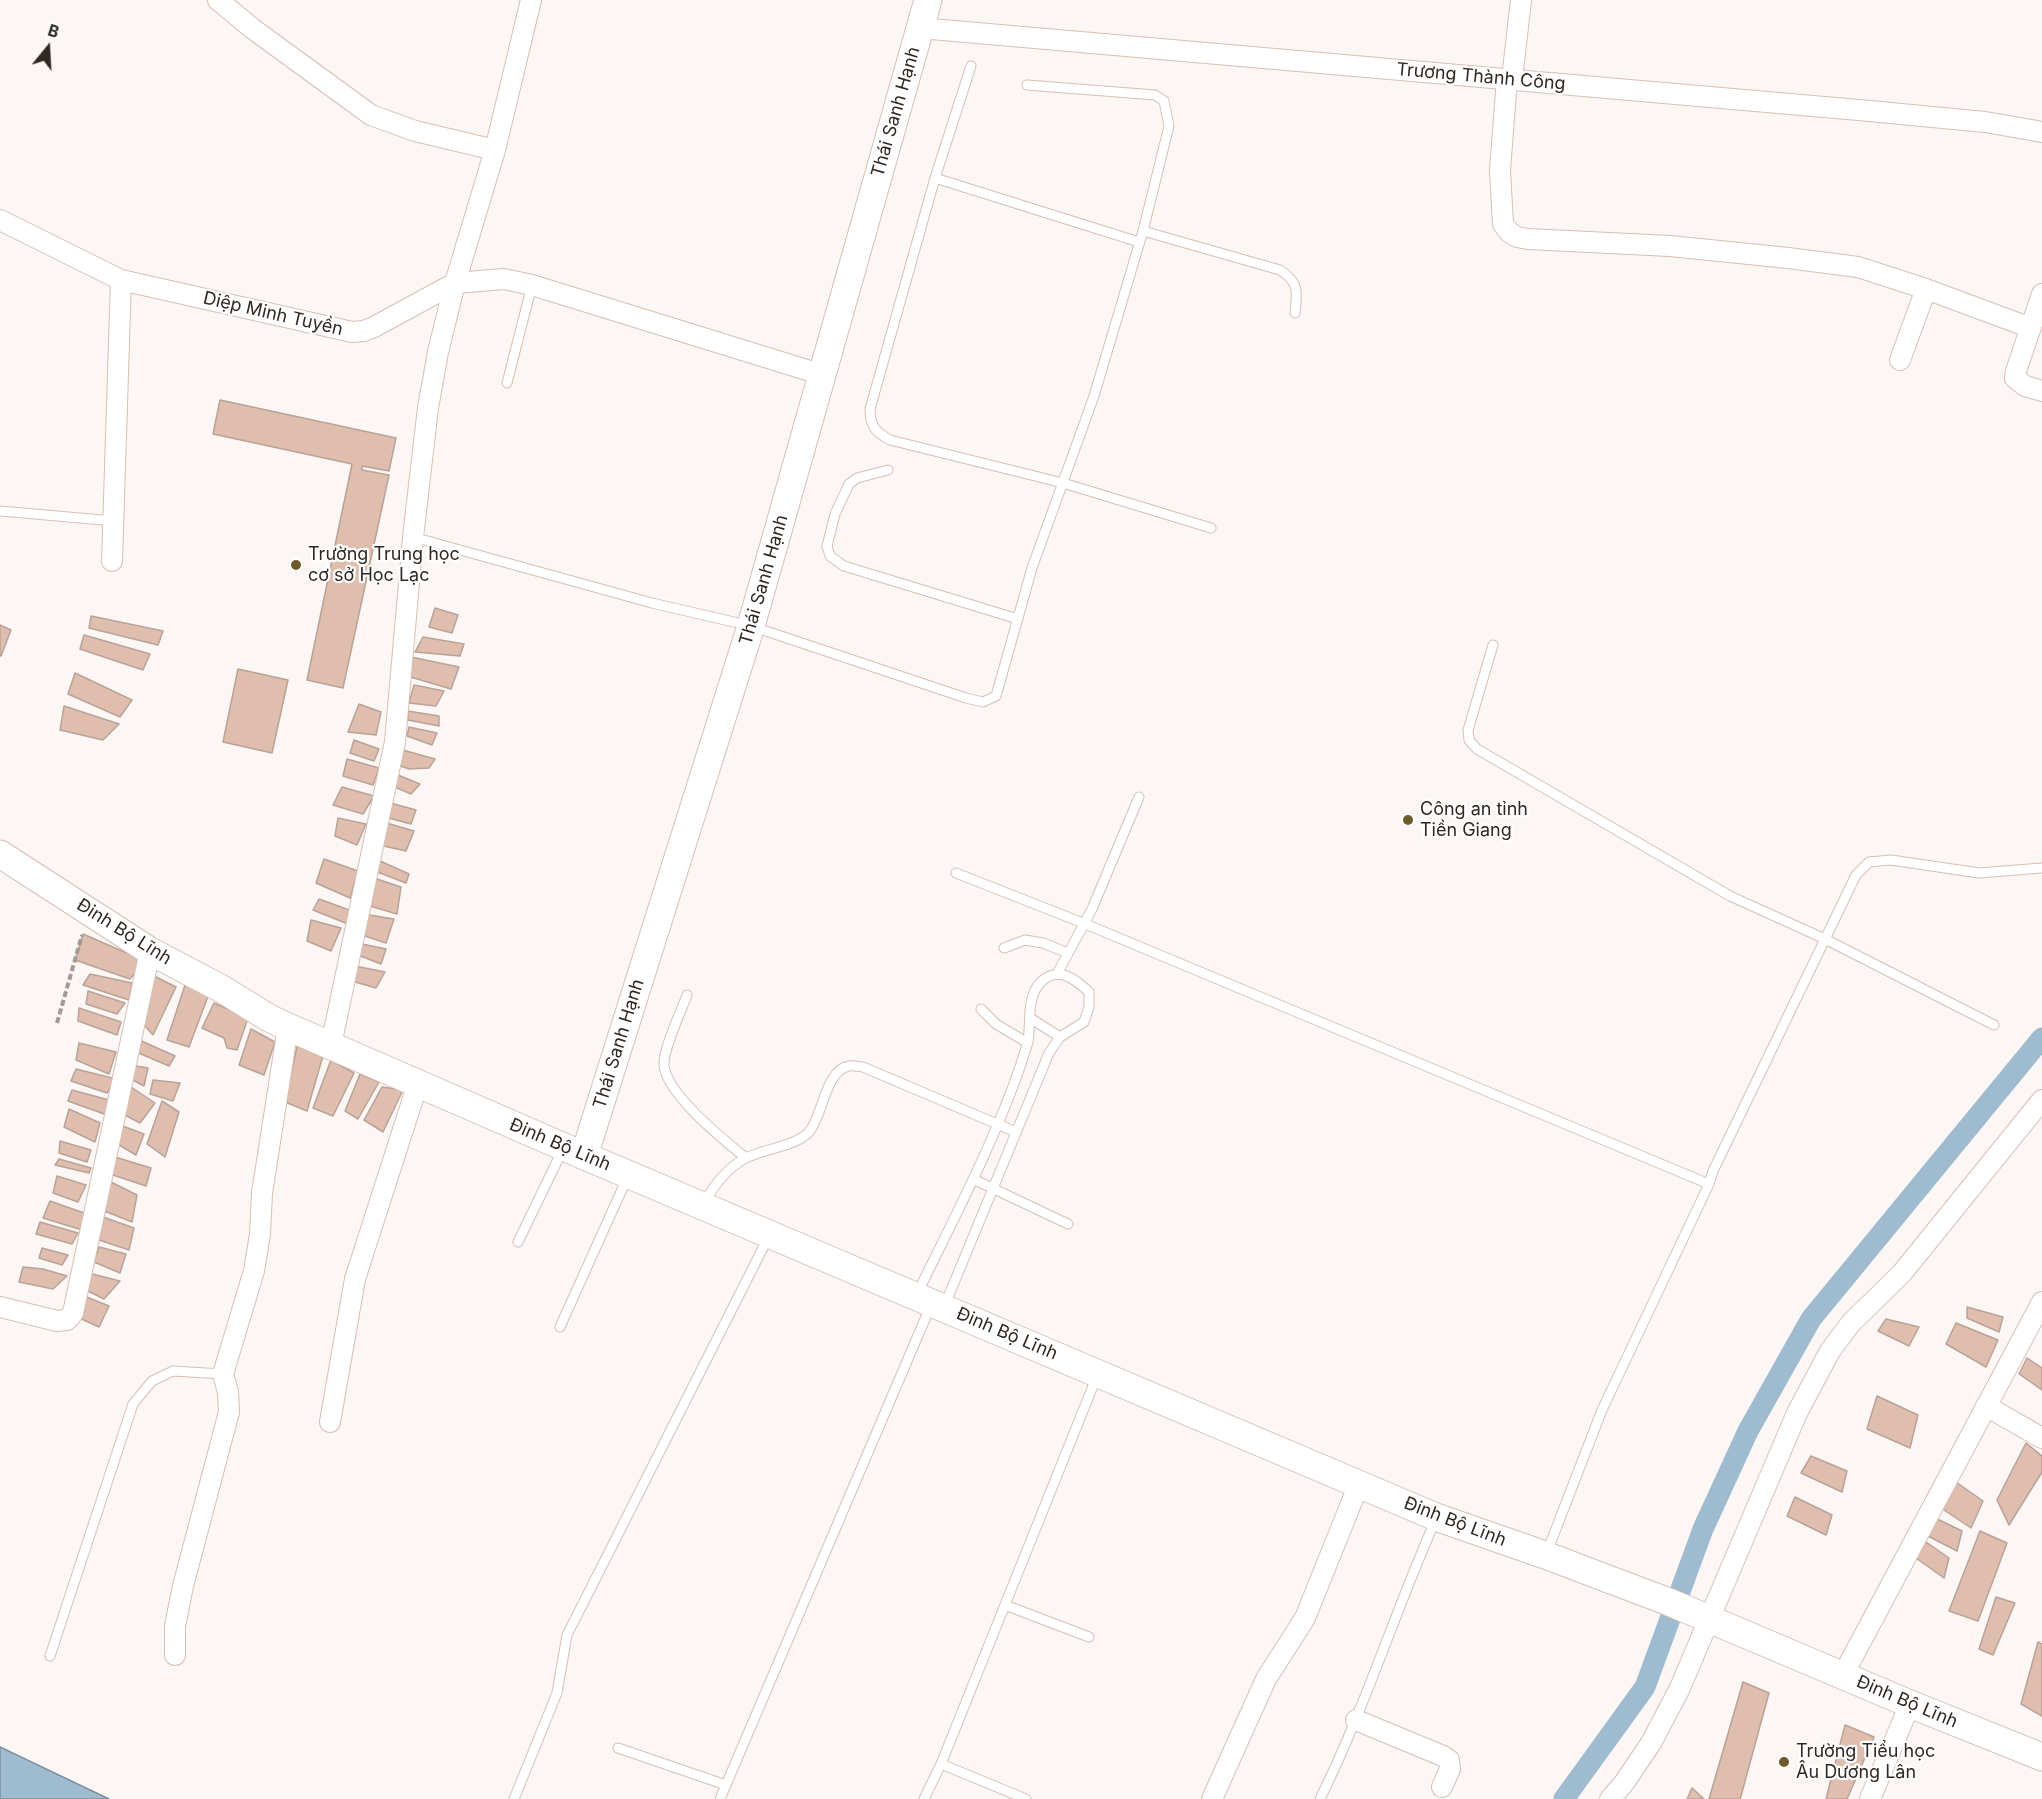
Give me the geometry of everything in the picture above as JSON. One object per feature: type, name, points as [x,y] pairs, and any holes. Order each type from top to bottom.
[{"type":"main road","name":"Thái Sanh Hạnh","points":[[574,1151],[751,626],[928,0]]},
{"type":"main road","name":"Đinh Bộ Lĩnh","points":[[0,854],[150,951],[288,1027],[702,1206],[1437,1517],[1669,1602],[2042,1757]]},
{"type":"street","points":[[218,0],[253,29],[371,115],[416,131],[495,150]]},
{"type":"street","points":[[331,1045],[395,742],[413,537],[428,408],[438,352],[455,283],[495,150],[531,0]]},
{"type":"street","points":[[1521,0],[1500,170],[1503,224],[1516,237],[1670,246],[1858,267],[1926,289],[2031,328]]},
{"type":"street","name":"Trương Thành Công","points":[[920,28],[1904,114],[1985,122],[2042,132]]},
{"type":"street","name":"Diệp Minh Tuyền","points":[[0,220],[122,280],[352,332],[374,327],[455,283],[504,279],[532,285],[823,375]]},
{"type":"street","points":[[112,561],[122,280]]},
{"type":"street","points":[[1900,360],[1926,289]]},
{"type":"street","points":[[2042,294],[2015,378],[2025,386],[2042,391]]},
{"type":"street","points":[[0,1307],[57,1321],[67,1320],[73,1313],[150,951]]},
{"type":"street","points":[[175,1655],[175,1626],[183,1586],[229,1412],[228,1392],[223,1374],[254,1270],[260,1234],[262,1193],[288,1027]]},
{"type":"street","points":[[330,1422],[355,1279],[418,1083]]},
{"type":"street","points":[[1610,1799],[1624,1783],[1651,1743],[1679,1690],[1704,1617],[1797,1413],[1830,1352],[1851,1323],[1902,1273],[2042,1100]]},
{"type":"street","points":[[1843,1675],[2042,1302]]},
{"type":"street","points":[[1986,1406],[2042,1438]]},
{"type":"street","points":[[1212,1799],[1266,1679],[1305,1618],[1359,1484]]},
{"type":"street","points":[[1870,1799],[1910,1704]]},
{"type":"street","points":[[1356,1720],[1449,1760],[1450,1769],[1442,1787]]},
{"type":"lane","points":[[972,66],[935,178],[870,409],[870,423],[876,432],[891,440],[1063,483],[1211,528]]},
{"type":"lane","points":[[413,537],[652,603],[751,626],[966,698],[983,702],[996,696],[1032,568],[1094,396],[1143,231],[1168,126],[1164,101],[1155,95],[1027,85]]},
{"type":"lane","points":[[935,178],[1139,242]]},
{"type":"lane","points":[[1143,231],[1280,270],[1292,278],[1297,290],[1295,313]]},
{"type":"lane","points":[[507,383],[532,285]]},
{"type":"lane","points":[[888,470],[857,478],[849,484],[835,514],[826,546],[830,556],[844,566],[1018,620]]},
{"type":"lane","points":[[0,511],[114,521]]},
{"type":"lane","points":[[1493,645],[1468,730],[1469,740],[1477,748],[1730,896],[1825,939],[1994,1025]]},
{"type":"lane","points":[[1057,974],[1092,909],[1139,797]]},
{"type":"lane","points":[[1545,1555],[1602,1410],[1709,1184],[1713,1171],[1856,875],[1869,862],[1891,860],[1979,873],[2042,868]]},
{"type":"lane","points":[[956,873],[1083,923],[1709,1184]]},
{"type":"lane","points":[[1004,948],[1025,940],[1043,943],[1068,953]]},
{"type":"lane","points":[[720,1799],[931,1302],[973,1179],[1013,1087],[1028,1043],[1033,996],[1040,983],[1050,975],[1057,974],[1075,979],[1089,992],[1089,1007],[1084,1022],[1060,1037],[1049,1053],[993,1187],[931,1302]]},
{"type":"lane","points":[[687,995],[666,1051],[664,1066],[677,1092],[706,1125],[746,1158]]},
{"type":"lane","points":[[981,1009],[996,1024],[1028,1043]]},
{"type":"lane","points":[[1030,1018],[1060,1037]]},
{"type":"lane","points":[[702,1206],[714,1185],[730,1169],[746,1158],[793,1141],[808,1132],[816,1119],[829,1086],[839,1071],[849,1066],[863,1067],[1016,1132]]},
{"type":"lane","points":[[518,1242],[574,1151]]},
{"type":"lane","points":[[560,1327],[628,1174]]},
{"type":"lane","points":[[973,1179],[1068,1224]]},
{"type":"lane","points":[[514,1799],[558,1693],[567,1635],[770,1234]]},
{"type":"lane","points":[[50,1656],[134,1404],[152,1381],[173,1371],[223,1374]]},
{"type":"lane","points":[[924,1799],[941,1764],[1098,1374]]},
{"type":"lane","points":[[1320,1799],[1356,1720],[1408,1581],[1437,1517]]},
{"type":"lane","points":[[1005,1605],[1089,1637]]},
{"type":"lane","points":[[618,1748],[726,1785]]},
{"type":"lane","points":[[941,1764],[1026,1799]]},
{"type":"path","points":[[57,1023],[88,910]]},
{"type":"water","points":[[0,1747],[109,1799],[0,1799]]},
{"type":"building","points":[[220,400],[396,438],[389,471],[362,466],[362,470],[389,475],[343,688],[307,680],[352,464],[213,434]]},
{"type":"building","points":[[435,608],[458,615],[452,633],[429,627]]},
{"type":"building","points":[[91,616],[163,631],[158,645],[89,628]]},
{"type":"building","points":[[0,625],[11,630],[1,656],[0,656]]},
{"type":"building","points":[[84,635],[150,654],[143,670],[80,649]]},
{"type":"building","points":[[423,637],[464,644],[460,656],[415,652]]},
{"type":"building","points":[[411,657],[459,667],[451,689],[407,676]]},
{"type":"building","points":[[238,669],[288,680],[272,753],[223,742]]},
{"type":"building","points":[[75,673],[132,700],[120,717],[68,694]]},
{"type":"building","points":[[414,685],[444,691],[436,706],[409,703]]},
{"type":"building","points":[[359,704],[381,712],[376,735],[348,732]]},
{"type":"building","points":[[64,706],[119,724],[103,740],[60,730]]},
{"type":"building","points":[[408,711],[439,716],[439,726],[408,720]]},
{"type":"building","points":[[409,727],[437,733],[432,745],[407,736]]},
{"type":"building","points":[[354,740],[379,749],[374,761],[350,753]]},
{"type":"building","points":[[399,749],[435,759],[429,768],[409,769],[395,764]]},
{"type":"building","points":[[347,759],[379,768],[373,785],[343,776]]},
{"type":"building","points":[[393,773],[420,784],[411,794],[390,785]]},
{"type":"building","points":[[342,787],[374,796],[363,814],[333,805]]},
{"type":"building","points":[[387,802],[416,810],[411,824],[385,817]]},
{"type":"building","points":[[338,818],[366,824],[357,845],[335,836]]},
{"type":"building","points":[[383,822],[414,831],[406,851],[379,845]]},
{"type":"building","points":[[324,859],[358,871],[350,898],[316,883]]},
{"type":"building","points":[[378,860],[409,874],[406,883],[375,871]]},
{"type":"building","points":[[371,877],[401,887],[397,914],[363,904]]},
{"type":"building","points":[[319,899],[349,910],[348,924],[313,910]]},
{"type":"building","points":[[363,914],[394,919],[386,943],[359,934]]},
{"type":"building","points":[[311,920],[341,928],[331,951],[307,941]]},
{"type":"building","points":[[83,934],[145,961],[130,979],[75,960]]},
{"type":"building","points":[[362,944],[386,949],[381,964],[358,955]]},
{"type":"building","points":[[355,966],[385,972],[376,988],[352,981]]},
{"type":"building","points":[[90,974],[132,983],[129,1000],[83,985]]},
{"type":"building","points":[[152,975],[176,987],[153,1035],[139,1019]]},
{"type":"building","points":[[185,985],[210,991],[189,1047],[167,1040]]},
{"type":"building","points":[[88,991],[125,1003],[117,1014],[86,1004]]},
{"type":"building","points":[[214,1003],[248,1018],[237,1050],[227,1048],[224,1038],[202,1028]]},
{"type":"building","points":[[79,1008],[121,1022],[117,1035],[78,1021]]},
{"type":"building","points":[[251,1029],[275,1042],[264,1075],[239,1065]]},
{"type":"building","points":[[137,1039],[175,1056],[169,1066],[134,1051]]},
{"type":"building","points":[[79,1043],[116,1052],[109,1074],[76,1060]]},
{"type":"building","points":[[297,1046],[323,1056],[307,1111],[285,1102]]},
{"type":"building","points":[[331,1060],[354,1073],[333,1116],[313,1108]]},
{"type":"building","points":[[130,1065],[148,1068],[144,1086],[127,1077]]},
{"type":"building","points":[[76,1069],[116,1079],[107,1093],[71,1081]]},
{"type":"building","points":[[360,1074],[379,1082],[358,1119],[345,1111]]},
{"type":"building","points":[[153,1080],[180,1083],[173,1101],[150,1094]]},
{"type":"building","points":[[128,1085],[155,1103],[140,1123],[119,1112]]},
{"type":"building","points":[[382,1087],[403,1090],[383,1132],[364,1120]]},
{"type":"building","points":[[72,1090],[109,1100],[107,1115],[68,1101]]},
{"type":"building","points":[[162,1101],[179,1112],[165,1157],[147,1144]]},
{"type":"building","points":[[69,1109],[100,1123],[95,1142],[64,1127]]},
{"type":"building","points":[[117,1124],[144,1134],[136,1155],[114,1142]]},
{"type":"building","points":[[60,1141],[91,1150],[87,1162],[59,1153]]},
{"type":"building","points":[[115,1157],[151,1168],[146,1186],[110,1174]]},
{"type":"building","points":[[59,1159],[91,1168],[89,1173],[55,1165]]},
{"type":"building","points":[[57,1176],[86,1185],[78,1202],[53,1193]]},
{"type":"building","points":[[105,1179],[137,1195],[132,1222],[97,1208]]},
{"type":"building","points":[[50,1201],[84,1213],[82,1230],[43,1218]]},
{"type":"building","points":[[103,1217],[134,1228],[129,1250],[96,1239]]},
{"type":"building","points":[[40,1222],[78,1233],[72,1244],[36,1234]]},
{"type":"building","points":[[99,1247],[126,1254],[120,1273],[94,1262]]},
{"type":"building","points":[[42,1248],[68,1255],[62,1265],[39,1258]]},
{"type":"building","points":[[23,1267],[43,1269],[67,1276],[53,1289],[19,1282]]},
{"type":"building","points":[[88,1273],[120,1281],[104,1299],[82,1288]]},
{"type":"building","points":[[84,1296],[109,1306],[99,1327],[75,1316]]},
{"type":"building","points":[[1967,1307],[2003,1317],[1999,1332],[1967,1318]]},
{"type":"building","points":[[1886,1319],[1919,1327],[1909,1346],[1878,1331]]},
{"type":"building","points":[[1956,1323],[1998,1340],[1986,1367],[1946,1344]]},
{"type":"building","points":[[2027,1358],[2042,1368],[2042,1390],[2019,1374]]},
{"type":"building","points":[[1877,1396],[1918,1415],[1910,1448],[1867,1429]]},
{"type":"building","points":[[2026,1443],[2042,1456],[2042,1472],[2009,1525],[1997,1500]]},
{"type":"building","points":[[1811,1456],[1847,1471],[1842,1492],[1801,1473]]},
{"type":"building","points":[[1956,1482],[1983,1501],[1971,1528],[1938,1506]]},
{"type":"building","points":[[1795,1497],[1832,1515],[1826,1535],[1787,1516]]},
{"type":"building","points":[[1933,1517],[1962,1531],[1957,1551],[1926,1535]]},
{"type":"building","points":[[1980,1531],[2007,1543],[1978,1621],[1949,1611]]},
{"type":"building","points":[[1926,1542],[1949,1558],[1944,1578],[1916,1558]]},
{"type":"building","points":[[1996,1597],[2015,1603],[1993,1655],[1979,1649]]},
{"type":"building","points":[[2038,1642],[2042,1644],[2042,1716],[2021,1704]]},
{"type":"building","points":[[1743,1682],[1769,1693],[1741,1796],[1740,1799],[1709,1799]]},
{"type":"building","points":[[1845,1725],[1874,1737],[1847,1799],[1826,1799]]},
{"type":"building","points":[[1692,1788],[1704,1799],[1687,1799]]},
{"type":"waterway","points":[[1564,1799],[1645,1687],[1703,1529],[1748,1431],[1811,1319],[2042,1038]]},
{"type":"place","name":"Trường Trung học cơ sở Học Lạc","points":[[296,565]]},
{"type":"place","name":"Công an tỉnh Tiền Giang","points":[[1408,820]]},
{"type":"place","name":"Trường Tiểu học Âu Dương Lân","points":[[1784,1762]]}]
